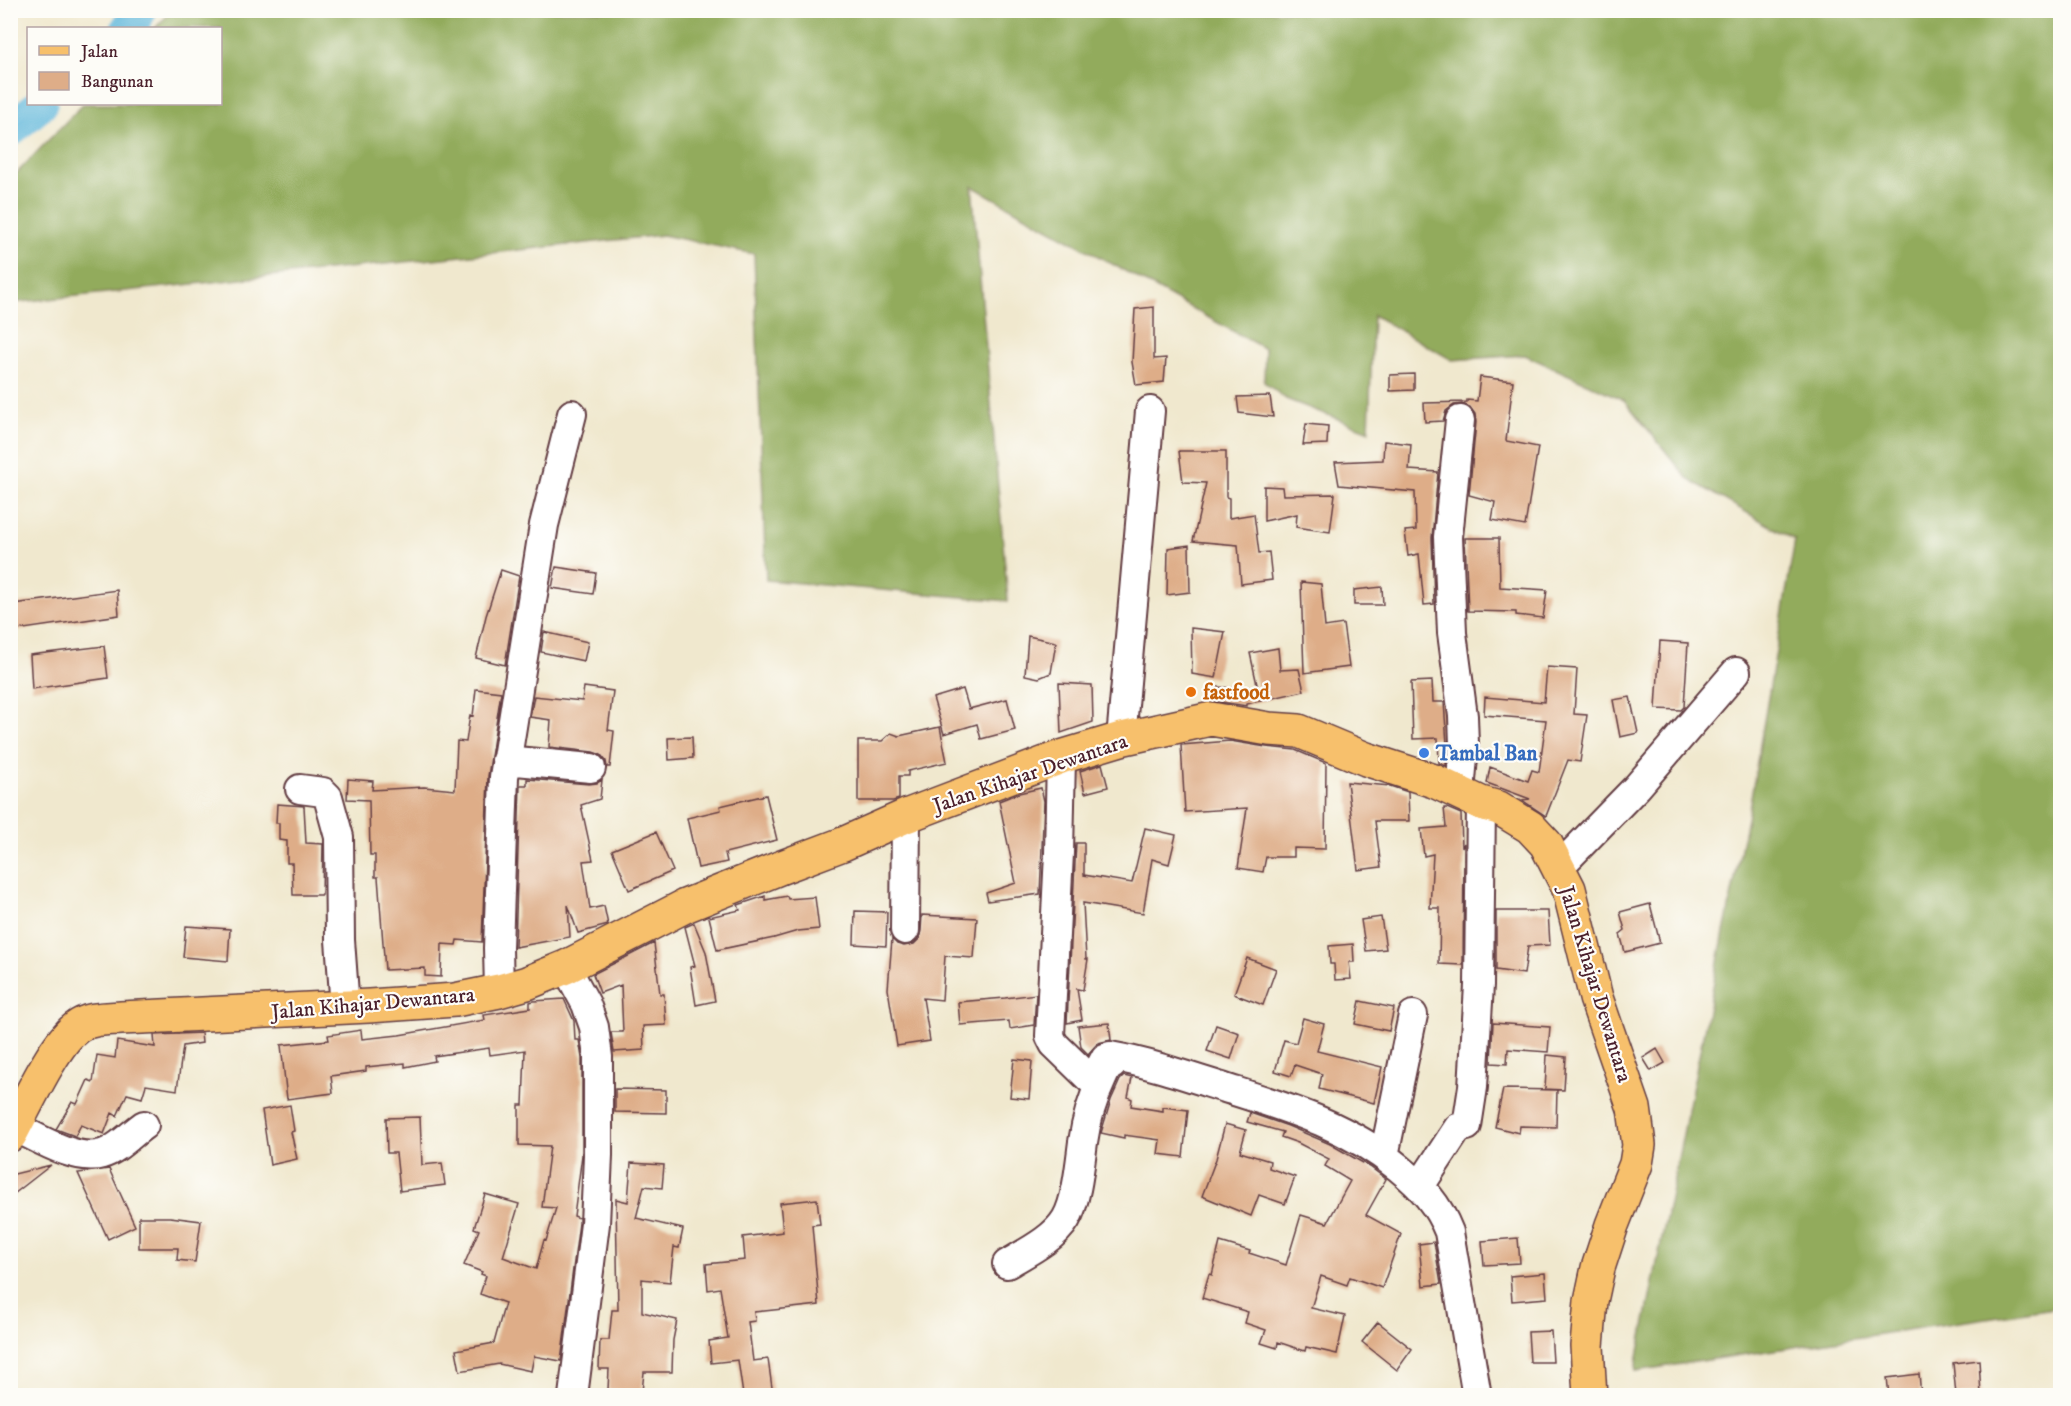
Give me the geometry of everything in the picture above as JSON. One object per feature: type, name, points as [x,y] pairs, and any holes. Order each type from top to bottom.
[{"type":"main road","name":"Jalan Kihajar Dewantara","points":[[13,1131],[63,1040],[76,1027],[86,1022],[121,1018],[345,1008],[455,1000],[499,991],[566,967],[685,906],[843,844],[906,816],[1061,757],[1121,739],[1211,719],[1269,729],[1299,731],[1366,759],[1434,781],[1499,808],[1530,827],[1546,844],[1559,867],[1575,909],[1596,998],[1634,1108],[1639,1145],[1636,1164],[1598,1268],[1591,1300],[1587,1346],[1590,1395]]},
{"type":"street","points":[[1121,739],[1150,411]]},
{"type":"street","points":[[499,991],[502,797],[506,760],[544,525],[572,414]]},
{"type":"street","points":[[1420,1186],[1458,1128],[1467,1126],[1473,1099],[1479,985],[1471,798],[1452,633],[1448,537],[1460,420]]},
{"type":"street","points":[[1559,867],[1637,787],[1736,672]]},
{"type":"street","points":[[1061,757],[1051,1041],[1089,1078],[1095,1077],[1107,1057],[1174,1072],[1311,1116],[1356,1138],[1384,1156],[1420,1186],[1442,1214],[1449,1232],[1477,1395]]},
{"type":"street","points":[[506,760],[591,768]]},
{"type":"street","points":[[300,789],[323,792],[328,797],[339,837],[340,940],[345,1008]]},
{"type":"street","points":[[905,930],[906,816]]},
{"type":"street","points":[[566,967],[586,1004],[594,1027],[598,1057],[595,1224],[573,1395]]},
{"type":"street","points":[[1384,1156],[1413,1015]]},
{"type":"street","points":[[1007,1264],[1040,1244],[1059,1229],[1067,1217],[1080,1171],[1083,1139],[1098,1087],[1108,1067],[1122,1059]]},
{"type":"street","points":[[13,1131],[81,1155],[92,1156],[102,1155],[112,1150],[144,1125]]},
{"type":"green space","points":[[172,11],[2060,11],[2060,1307],[1635,1371],[1749,809],[1795,540],[1688,479],[1624,400],[1525,355],[1452,360],[1373,315],[1369,431],[1286,399],[1264,382],[1265,349],[972,186],[1008,601],[766,580],[754,254],[663,235],[11,303],[11,179],[82,105],[222,105],[222,27],[156,27]]},
{"type":"building","points":[[1154,307],[1154,359],[1166,358],[1164,382],[1136,385],[1132,362],[1135,309]]},
{"type":"building","points":[[1414,374],[1414,390],[1390,391],[1390,375]]},
{"type":"building","points":[[1480,377],[1513,381],[1506,441],[1538,447],[1525,526],[1492,520],[1495,502],[1469,495],[1476,422],[1475,414],[1470,407],[1462,404],[1454,405],[1446,411],[1443,421],[1425,422],[1424,403],[1477,401]]},
{"type":"building","points":[[1270,396],[1273,417],[1239,413],[1237,397]]},
{"type":"building","points":[[1306,424],[1328,426],[1327,444],[1303,445]]},
{"type":"building","points":[[1384,441],[1411,444],[1409,470],[1438,472],[1432,538],[1434,604],[1424,605],[1419,554],[1408,556],[1405,531],[1416,530],[1415,492],[1339,485],[1335,462],[1383,460]]},
{"type":"building","points":[[1179,451],[1226,451],[1226,497],[1229,498],[1229,518],[1254,514],[1259,553],[1269,552],[1272,580],[1241,584],[1238,545],[1193,541],[1206,483],[1183,482]]},
{"type":"building","points":[[1264,486],[1282,487],[1283,495],[1335,494],[1330,532],[1296,527],[1297,514],[1264,521]]},
{"type":"building","points":[[1465,538],[1499,538],[1500,587],[1547,590],[1543,618],[1516,615],[1516,612],[1468,611]]},
{"type":"building","points":[[1189,545],[1190,592],[1167,595],[1168,548]]},
{"type":"building","points":[[556,567],[596,573],[593,594],[552,588]]},
{"type":"building","points":[[501,570],[519,576],[505,665],[476,658],[486,616]]},
{"type":"building","points":[[1301,582],[1321,584],[1325,627],[1343,624],[1349,667],[1304,673]]},
{"type":"building","points":[[1382,587],[1383,605],[1354,605],[1354,590]]},
{"type":"building","points":[[117,590],[119,615],[17,630],[14,604]]},
{"type":"building","points":[[1191,628],[1225,632],[1216,678],[1192,674]]},
{"type":"building","points":[[544,632],[588,642],[584,661],[541,652]]},
{"type":"building","points":[[1028,636],[1056,642],[1051,673],[1039,678],[1025,675]]},
{"type":"building","points":[[1660,641],[1688,643],[1684,707],[1681,710],[1656,709]]},
{"type":"building","points":[[104,646],[108,678],[32,689],[30,655]]},
{"type":"building","points":[[1278,648],[1280,670],[1299,669],[1304,691],[1247,704],[1247,706],[1214,701],[1215,687],[1258,689],[1250,653]]},
{"type":"building","points":[[1547,667],[1577,669],[1574,714],[1587,715],[1580,762],[1568,760],[1546,816],[1522,800],[1530,799],[1487,783],[1490,767],[1528,781],[1532,770],[1539,772],[1546,720],[1484,715],[1485,697],[1544,702]]},
{"type":"building","points":[[1432,681],[1433,702],[1444,702],[1446,766],[1439,763],[1438,738],[1413,739],[1411,682]]},
{"type":"building","points":[[1059,683],[1092,685],[1093,722],[1061,733]]},
{"type":"building","points":[[584,687],[613,691],[608,730],[614,731],[610,767],[607,767],[601,755],[593,752],[549,747],[551,720],[530,717],[534,696],[582,701]]},
{"type":"building","points":[[476,689],[501,692],[488,776],[482,942],[457,940],[456,945],[442,944],[441,977],[425,976],[425,968],[385,970],[378,877],[375,877],[375,855],[370,855],[369,800],[347,799],[348,779],[373,781],[372,790],[424,787],[455,790],[457,741],[466,742],[470,715],[473,716]]},
{"type":"building","points":[[963,689],[969,709],[1007,699],[1015,730],[981,739],[977,724],[944,734],[933,698]]},
{"type":"building","points":[[1630,697],[1638,733],[1620,737],[1613,700]]},
{"type":"building","points":[[940,727],[947,762],[908,771],[908,776],[899,776],[899,799],[858,801],[858,741],[882,741],[891,733],[899,736]]},
{"type":"building","points":[[692,737],[693,758],[669,760],[668,738]]},
{"type":"building","points":[[1230,741],[1295,750],[1326,763],[1325,849],[1294,848],[1294,857],[1266,857],[1263,872],[1238,868],[1247,808],[1185,812],[1181,745]]},
{"type":"building","points":[[1102,764],[1108,787],[1085,793],[1080,771]]},
{"type":"building","points":[[527,779],[589,784],[602,780],[600,799],[581,805],[593,860],[583,861],[590,909],[604,906],[608,925],[578,933],[568,905],[570,937],[515,947],[520,785],[527,785]]},
{"type":"building","points":[[1347,782],[1390,786],[1408,792],[1409,821],[1375,821],[1381,867],[1358,870]]},
{"type":"building","points":[[1041,788],[1044,801],[1040,894],[988,901],[986,893],[1016,883],[999,801]]},
{"type":"building","points":[[766,795],[777,840],[725,853],[727,862],[698,868],[687,818],[721,810],[720,806]]},
{"type":"building","points":[[277,804],[304,806],[306,843],[323,844],[322,895],[293,895],[292,863],[287,863],[287,841],[279,840],[279,823],[276,823]]},
{"type":"building","points":[[1444,808],[1461,814],[1462,848],[1464,843],[1463,965],[1439,964],[1440,908],[1430,908],[1433,854],[1424,856],[1421,829],[1446,827]]},
{"type":"building","points":[[1145,828],[1176,835],[1169,864],[1152,859],[1143,913],[1083,903],[1086,959],[1088,959],[1083,990],[1077,989],[1082,1020],[1067,1023],[1076,843],[1084,843],[1084,875],[1132,883]]},
{"type":"building","points":[[656,832],[673,871],[629,890],[612,850]]},
{"type":"building","points":[[765,896],[765,900],[787,896],[788,899],[815,897],[819,929],[798,931],[717,950],[709,917],[740,910],[738,905]]},
{"type":"building","points":[[1650,904],[1660,943],[1625,952],[1620,934],[1625,930],[1620,912]]},
{"type":"building","points":[[855,911],[887,912],[886,946],[854,944]]},
{"type":"building","points":[[1496,911],[1548,911],[1550,945],[1528,946],[1524,974],[1496,970]]},
{"type":"building","points":[[922,915],[977,918],[974,958],[945,956],[942,1000],[923,998],[930,1041],[897,1046],[888,989],[892,939],[904,946],[914,944],[919,939]]},
{"type":"building","points":[[1381,917],[1386,949],[1366,951],[1361,920]]},
{"type":"building","points":[[694,923],[706,952],[715,1001],[696,1005],[690,967],[695,966],[685,927]]},
{"type":"building","points":[[186,926],[230,929],[228,961],[183,957]]},
{"type":"building","points":[[654,943],[660,994],[664,994],[666,1025],[643,1026],[644,1050],[614,1052],[611,1032],[623,1032],[621,985],[600,993],[593,974]]},
{"type":"building","points":[[1353,944],[1354,962],[1349,962],[1351,979],[1335,980],[1334,964],[1330,964],[1329,946]]},
{"type":"building","points":[[1247,958],[1276,969],[1263,1005],[1234,994]]},
{"type":"building","points":[[1036,994],[1034,1025],[1010,1029],[1009,1021],[960,1025],[958,1002]]},
{"type":"building","points":[[564,999],[574,1021],[575,1040],[579,1040],[582,1058],[582,1155],[574,1216],[579,1218],[579,1223],[561,1361],[534,1356],[531,1371],[499,1364],[460,1371],[456,1350],[494,1343],[505,1303],[480,1294],[486,1276],[464,1265],[479,1230],[474,1228],[485,1194],[519,1204],[503,1257],[536,1269],[556,1208],[542,1207],[550,1146],[519,1145],[519,1105],[523,1105],[525,1050],[490,1055],[489,1048],[434,1056],[435,1061],[405,1067],[405,1063],[366,1067],[366,1071],[331,1076],[333,1093],[287,1099],[281,1045],[329,1040],[328,1035],[361,1030],[362,1039],[399,1035],[485,1020],[484,1015],[530,1008],[530,1002],[534,1001]]},
{"type":"building","points":[[1360,1001],[1394,1008],[1389,1031],[1355,1024]]},
{"type":"building","points":[[1303,1018],[1324,1024],[1317,1051],[1382,1067],[1374,1103],[1319,1089],[1322,1074],[1295,1065],[1291,1076],[1275,1071],[1284,1040],[1296,1043]]},
{"type":"building","points":[[1109,1023],[1111,1040],[1098,1043],[1088,1054],[1081,1047],[1078,1026]]},
{"type":"building","points":[[1493,1023],[1550,1027],[1548,1052],[1508,1049],[1507,1064],[1491,1063]]},
{"type":"building","points":[[1216,1025],[1239,1033],[1231,1059],[1207,1051]]},
{"type":"building","points":[[201,1033],[202,1043],[183,1046],[177,1090],[146,1085],[142,1098],[127,1094],[117,1116],[112,1113],[104,1134],[81,1125],[75,1136],[56,1129],[72,1102],[77,1104],[88,1080],[93,1082],[97,1055],[115,1058],[117,1041],[155,1047],[154,1035]]},
{"type":"building","points":[[1657,1049],[1665,1063],[1651,1071],[1643,1058]]},
{"type":"building","points":[[1547,1055],[1566,1057],[1564,1090],[1545,1089]]},
{"type":"building","points":[[1014,1059],[1032,1061],[1029,1099],[1010,1097]]},
{"type":"building","points":[[1124,1076],[1132,1078],[1128,1097],[1132,1099],[1131,1106],[1163,1111],[1163,1107],[1188,1110],[1183,1157],[1158,1154],[1160,1140],[1124,1135],[1124,1138],[1101,1133],[1111,1100]]},
{"type":"building","points":[[615,1089],[666,1090],[666,1113],[615,1112]]},
{"type":"building","points":[[1503,1089],[1557,1090],[1556,1127],[1520,1126],[1519,1133],[1495,1127]]},
{"type":"building","points":[[290,1105],[294,1131],[291,1132],[297,1159],[270,1165],[262,1110]]},
{"type":"building","points":[[1250,1113],[1330,1144],[1386,1179],[1366,1215],[1401,1234],[1382,1288],[1350,1277],[1347,1285],[1321,1276],[1311,1308],[1345,1316],[1337,1354],[1306,1347],[1305,1351],[1278,1342],[1277,1348],[1261,1343],[1266,1330],[1245,1323],[1248,1312],[1202,1298],[1209,1274],[1212,1275],[1220,1242],[1286,1265],[1301,1215],[1327,1223],[1350,1181],[1325,1166],[1329,1159],[1281,1137],[1283,1132],[1247,1122]]},
{"type":"building","points":[[420,1117],[422,1165],[442,1163],[445,1185],[400,1191],[396,1153],[387,1153],[386,1118]]},
{"type":"building","points":[[1225,1124],[1246,1130],[1240,1152],[1270,1161],[1269,1168],[1295,1177],[1285,1204],[1259,1195],[1251,1216],[1202,1196],[1216,1159]]},
{"type":"building","points":[[631,1163],[664,1165],[662,1188],[644,1186],[636,1218],[683,1229],[679,1248],[674,1247],[670,1282],[642,1279],[642,1312],[677,1320],[673,1340],[672,1372],[644,1372],[642,1392],[608,1390],[609,1369],[599,1369],[600,1340],[609,1340],[612,1310],[618,1310],[616,1199],[628,1202]]},
{"type":"building","points":[[51,1165],[10,1197],[10,1175]]},
{"type":"building","points":[[109,1169],[135,1226],[108,1239],[78,1173]]},
{"type":"building","points":[[817,1199],[820,1224],[812,1225],[819,1305],[754,1312],[755,1321],[748,1322],[753,1361],[768,1359],[773,1395],[743,1395],[738,1360],[711,1363],[709,1341],[728,1338],[720,1288],[708,1290],[706,1264],[745,1260],[743,1237],[783,1232],[780,1203]]},
{"type":"building","points":[[139,1217],[170,1217],[201,1221],[195,1262],[177,1260],[178,1248],[139,1248]]},
{"type":"building","points":[[1518,1238],[1520,1263],[1484,1265],[1482,1241]]},
{"type":"building","points":[[1434,1242],[1441,1284],[1423,1286],[1419,1244]]},
{"type":"building","points":[[1545,1273],[1547,1298],[1512,1301],[1510,1276]]},
{"type":"building","points":[[1378,1322],[1412,1349],[1397,1370],[1362,1342]]},
{"type":"building","points":[[1551,1331],[1553,1362],[1530,1362],[1528,1332]]},
{"type":"building","points":[[1979,1360],[1981,1395],[1956,1395],[1953,1363]]},
{"type":"building","points":[[1919,1374],[1921,1395],[1889,1395],[1887,1378]]},
{"type":"waterway","points":[[129,27],[134,23],[140,10]]},
{"type":"waterway","points":[[10,130],[40,105]]},
{"type":"place","name":"fastfood","points":[[1191,692]]},
{"type":"place","name":"Tambal Ban","points":[[1424,753]]}]
